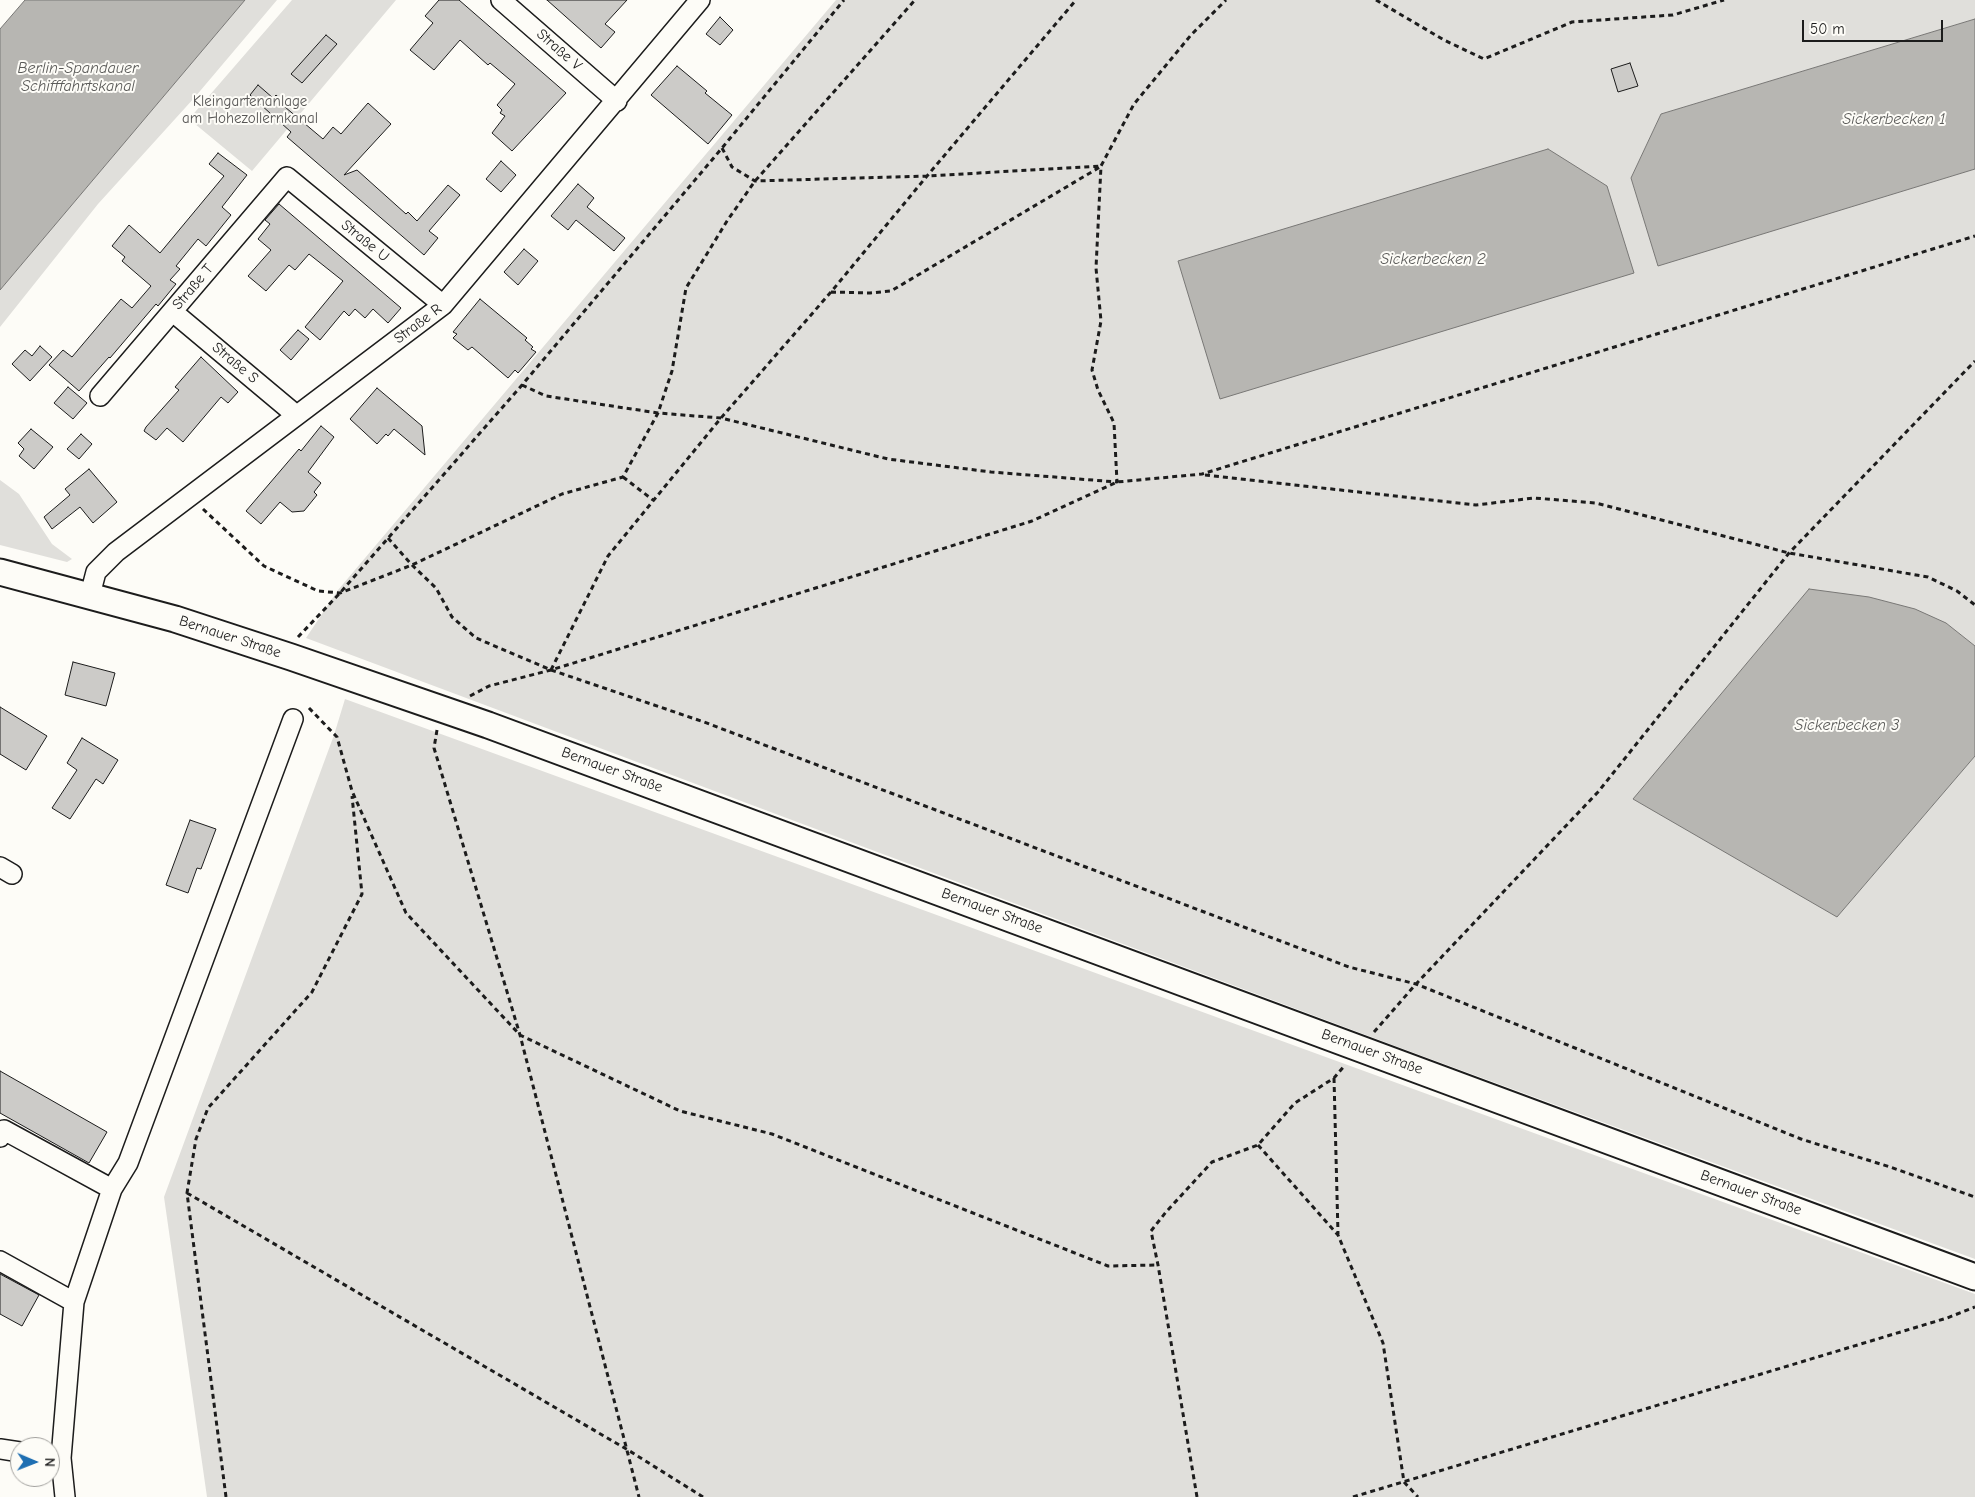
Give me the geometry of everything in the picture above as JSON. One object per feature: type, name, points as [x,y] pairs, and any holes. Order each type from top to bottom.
[{"type":"main road","name":"Bernauer Straße","points":[[0,572],[168,617],[451,712],[738,816],[1975,1277]]},
{"type":"lane","name":"Straße V","points":[[501,0],[617,101]]},
{"type":"lane","name":"Straße R","points":[[90,595],[96,572],[116,552],[443,305],[617,101],[700,0]]},
{"type":"lane","name":"Straße U","points":[[287,177],[443,305]]},
{"type":"lane","name":"Straße T","points":[[100,396],[287,177]]},
{"type":"lane","name":"Straße S","points":[[173,312],[296,415]]},
{"type":"lane","points":[[57,1437],[74,1302],[112,1189],[128,1163],[300,712]]},
{"type":"lane","points":[[0,1137],[4,1130],[112,1189]]},
{"type":"lane","points":[[0,1261],[74,1302]]},
{"type":"lane","points":[[60,1477],[65,1497]]},
{"type":"path","points":[[291,657],[295,640],[340,593],[522,386],[844,0]]},
{"type":"path","points":[[191,496],[218,524],[264,566],[318,591],[340,593],[412,565],[562,494],[623,477],[658,412],[672,372],[686,288],[727,221],[755,181],[916,0]]},
{"type":"path","points":[[551,670],[608,556],[721,418],[831,292],[1076,0]]},
{"type":"path","points":[[1117,482],[1114,423],[1098,390],[1092,370],[1101,321],[1096,268],[1101,166],[1134,104],[1192,35],[1226,0]]},
{"type":"path","points":[[1376,0],[1444,40],[1484,59],[1572,22],[1673,15],[1724,0]]},
{"type":"path","points":[[722,148],[732,167],[755,181],[927,176],[1101,166]]},
{"type":"path","points":[[831,292],[870,293],[891,291],[1101,166]]},
{"type":"path","points":[[522,386],[546,396],[658,412],[721,418],[888,459],[991,472],[1117,482],[1202,474],[1975,236]]},
{"type":"path","points":[[1197,1497],[1158,1265],[1150,1231],[1212,1162],[1258,1145],[1295,1103],[1334,1078],[1358,1047],[1374,1033],[1416,984],[1598,792],[1790,554],[1975,361]]},
{"type":"path","points":[[1202,474],[1476,505],[1534,498],[1596,503],[1790,554],[1928,577],[1956,591],[1975,605]]},
{"type":"path","points":[[623,477],[653,500]]},
{"type":"path","points":[[639,1497],[520,1034],[434,748],[435,737],[451,712],[463,701],[489,686],[551,670],[1032,521],[1117,482]]},
{"type":"path","points":[[388,538],[436,588],[452,617],[476,638],[551,670],[704,722],[1349,967],[1416,984],[1801,1139],[1890,1167],[1975,1198]]},
{"type":"path","points":[[300,712],[337,737],[352,791],[406,913],[520,1034],[680,1111],[772,1134],[1108,1266],[1158,1265]]},
{"type":"path","points":[[226,1497],[187,1193],[196,1139],[208,1108],[312,992],[362,894],[352,791]]},
{"type":"path","points":[[1334,1078],[1338,1235]]},
{"type":"path","points":[[1258,1145],[1338,1235],[1382,1343],[1404,1482],[1418,1497]]},
{"type":"path","points":[[187,1193],[628,1450],[703,1497]]},
{"type":"path","points":[[1353,1497],[1947,1318],[1975,1307]]},
{"type":"green space","points":[[245,0],[277,0],[195,97],[98,204],[0,327],[0,290]]},
{"type":"green space","name":"Kleingartenanlage am Hohezollernkanal","points":[[292,0],[396,0],[252,171],[189,119]]},
{"type":"green space","points":[[836,0],[1975,0],[1975,19],[1661,114],[1631,178],[1658,265],[1975,169],[1975,646],[1946,623],[1837,917],[1975,756],[1975,1259],[1398,1047],[306,638],[338,590]]},
{"type":"green space","points":[[0,480],[19,494],[52,544],[72,559],[67,562],[0,545]]},
{"type":"green space","points":[[345,699],[1975,1294],[1975,1497],[207,1497],[164,1197],[334,735]]},
{"type":"water","name":"Berlin-Spandauer Schifffahrtskanal","points":[[25,0],[245,0],[0,290],[0,29]]},
{"type":"water","name":"Sickerbecken 1","points":[[1975,19],[1975,169],[1658,266],[1631,178],[1661,114]]},
{"type":"water","name":"Sickerbecken 2","points":[[1548,149],[1607,186],[1634,273],[1220,399],[1178,261]]},
{"type":"water","name":"Sickerbecken 3","points":[[1809,589],[1869,597],[1915,609],[1946,623],[1975,646],[1975,756],[1837,917],[1633,799]]},
{"type":"building","points":[[439,0],[459,0],[566,93],[512,151],[492,133],[505,116],[500,113],[502,110],[497,105],[515,84],[490,63],[488,65],[460,40],[434,70],[410,50],[433,23],[425,16]]},
{"type":"building","points":[[547,0],[627,0],[605,24],[615,32],[601,48]]},
{"type":"building","points":[[720,17],[733,30],[720,45],[706,34]]},
{"type":"building","points":[[326,35],[337,44],[302,83],[291,74]]},
{"type":"building","points":[[1630,63],[1638,86],[1618,92],[1611,69]]},
{"type":"building","points":[[677,66],[707,91],[705,93],[732,115],[708,144],[651,95]]},
{"type":"building","points":[[258,85],[273,98],[276,95],[287,105],[285,107],[323,139],[333,127],[341,134],[368,103],[391,124],[344,175],[357,170],[406,214],[408,212],[417,221],[448,185],[460,195],[429,231],[438,238],[424,255],[287,137],[291,132],[250,95]]},
{"type":"building","points":[[218,153],[247,175],[222,207],[231,215],[206,246],[198,239],[176,266],[180,269],[170,280],[176,284],[79,391],[49,365],[63,350],[72,357],[121,299],[132,308],[151,286],[122,261],[125,257],[112,246],[129,225],[160,253],[224,176],[209,164]]},
{"type":"building","points":[[501,161],[516,175],[501,192],[486,179]]},
{"type":"building","points":[[578,184],[594,198],[587,207],[625,238],[614,251],[576,220],[568,230],[551,216]]},
{"type":"building","points":[[279,204],[401,308],[388,323],[373,309],[365,318],[355,309],[349,316],[344,311],[320,340],[305,327],[343,281],[309,254],[295,270],[289,265],[266,291],[248,276],[271,250],[258,239],[270,224],[265,220]]},
{"type":"building","points":[[524,249],[538,261],[518,285],[504,272]]},
{"type":"building","points":[[480,299],[527,338],[525,340],[533,347],[531,349],[536,352],[518,373],[515,370],[508,378],[472,347],[468,350],[453,338],[457,334],[453,332]]},
{"type":"building","points":[[298,330],[309,339],[291,360],[280,350]]},
{"type":"building","points":[[40,346],[52,357],[30,381],[12,364],[25,350],[32,356]]},
{"type":"building","points":[[201,357],[238,392],[228,403],[221,397],[183,442],[167,428],[156,440],[144,431],[146,427],[179,390],[175,387]]},
{"type":"building","points":[[68,387],[87,403],[73,419],[54,403]]},
{"type":"building","points":[[377,388],[422,426],[425,455],[394,429],[388,436],[386,434],[377,444],[350,419]]},
{"type":"building","points":[[321,426],[334,437],[308,472],[321,483],[314,492],[317,495],[304,511],[292,512],[280,502],[261,524],[246,511],[299,449],[301,451]]},
{"type":"building","points":[[31,429],[53,447],[34,469],[19,456],[24,449],[18,443]]},
{"type":"building","points":[[81,434],[92,444],[79,459],[67,449]]},
{"type":"building","points":[[89,469],[117,502],[93,523],[80,507],[52,529],[44,517],[70,495],[65,489]]},
{"type":"building","points":[[73,662],[115,673],[106,706],[65,695]]},
{"type":"building","points":[[0,707],[47,736],[26,770],[0,754]]},
{"type":"building","points":[[82,738],[118,760],[103,784],[96,779],[70,819],[52,808],[77,770],[67,763]]},
{"type":"building","points":[[190,820],[216,829],[201,869],[197,868],[188,893],[166,885]]},
{"type":"building","points":[[0,1071],[107,1132],[89,1163],[0,1113]]},
{"type":"building","points":[[0,1274],[39,1295],[22,1326],[0,1314]]}]
